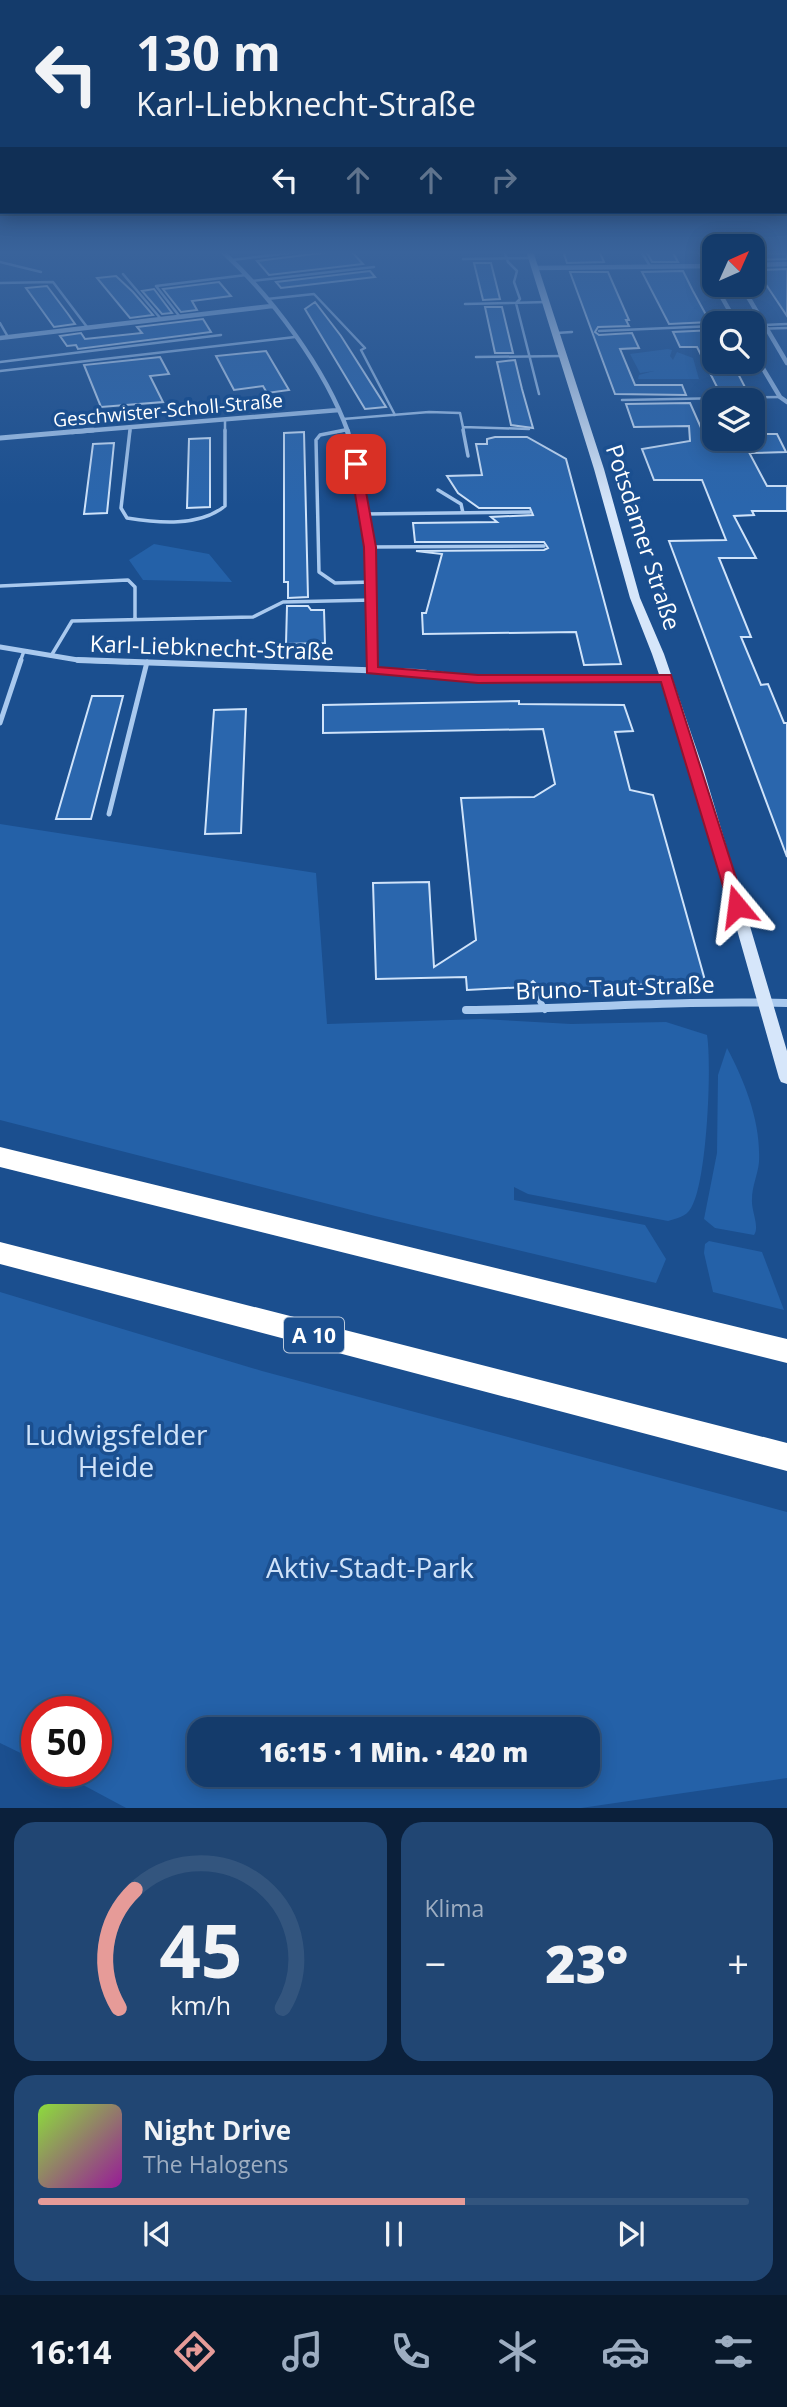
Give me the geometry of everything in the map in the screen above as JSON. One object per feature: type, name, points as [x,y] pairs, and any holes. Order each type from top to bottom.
[{"type":"highway","points":[[0,1157],[787,1351]]},
{"type":"highway","name":"A 10","points":[[0,1253],[787,1457]]},
{"type":"main road","name":"Potsdamer Straße","points":[[557,335],[635,598],[698,771],[787,1078]]},
{"type":"street","points":[[0,338],[21,335]]},
{"type":"street","points":[[771,335],[787,363]]},
{"type":"street","points":[[295,337],[339,410],[347,430],[370,547],[373,600],[372,670]]},
{"type":"street","points":[[765,372],[780,397],[787,402]]},
{"type":"street","name":"Geschwister-Scholl-Straße","points":[[0,438],[339,410]]},
{"type":"street","name":"Karl-Liebknecht-Straße","points":[[0,647],[51,656],[372,670],[478,679],[666,678]]},
{"type":"street","name":"Bruno-Taut-Straße","points":[[466,1010],[545,1010],[715,1001],[787,1003]]},
{"type":"lane","points":[[0,362],[218,335]]},
{"type":"lane","points":[[353,335],[365,348],[360,350],[395,415]]},
{"type":"lane","points":[[524,335],[539,394]]},
{"type":"lane","points":[[0,371],[262,343],[295,337]]},
{"type":"lane","points":[[60,353],[63,363]]},
{"type":"lane","points":[[476,357],[563,356]]},
{"type":"lane","points":[[622,400],[780,397]]},
{"type":"lane","points":[[343,419],[460,413],[468,456]]},
{"type":"lane","points":[[130,428],[121,508],[127,518],[142,521],[203,519],[219,514],[225,506],[225,420]]},
{"type":"lane","points":[[463,427],[528,429]]},
{"type":"lane","points":[[347,430],[320,435],[316,440],[319,572],[323,579],[331,583],[372,582]]},
{"type":"lane","points":[[438,490],[461,504],[463,513]]},
{"type":"lane","points":[[365,514],[530,512]]},
{"type":"lane","points":[[370,547],[544,546]]},
{"type":"lane","points":[[0,586],[128,580],[135,587],[135,619]]},
{"type":"lane","name":"Karl-Liebknecht-Straße","points":[[51,656],[72,621],[253,617],[283,601],[373,600]]},
{"type":"lane","points":[[0,723],[24,651]]},
{"type":"lane","points":[[109,814],[147,662]]},
{"type":"lane","points":[[532,987],[545,1010]]},
{"type":"green space","points":[[672,350],[670,356],[673,360],[677,352],[693,358],[699,379],[638,379],[639,375],[654,371],[640,373],[630,354]]},
{"type":"green space","points":[[154,544],[209,554],[232,582],[143,580],[129,560]]},
{"type":"green space","points":[[0,824],[316,873],[327,1024],[481,1019],[571,1024],[666,1022],[707,1035],[708,1097],[704,1151],[696,1195],[687,1213],[668,1221],[528,1194],[514,1187],[514,1200],[645,1225],[666,1259],[656,1283],[375,1216],[0,1120]]},
{"type":"green space","points":[[727,1048],[746,1088],[757,1132],[759,1162],[752,1199],[756,1227],[754,1235],[715,1228],[704,1219],[717,1153],[718,1075]]},
{"type":"green space","points":[[709,1241],[762,1252],[784,1310],[713,1292],[704,1253],[705,1244]]},
{"type":"green space","name":"Aktiv-Stadt-Park","points":[[0,1292],[262,1371],[787,1512],[787,1778],[581,1808],[126,1808],[87,1787],[112,1787],[112,1696],[21,1696],[21,1753],[0,1743]]},
{"type":"building","points":[[83,335],[85,339],[119,335],[185,335],[78,349],[76,345],[67,346],[60,336]]},
{"type":"building","points":[[321,335],[341,335],[386,407],[365,409]]},
{"type":"building","points":[[491,335],[509,335],[513,353],[495,353]]},
{"type":"building","points":[[593,335],[633,335],[639,348],[620,349],[635,385],[682,385],[686,395],[615,394]]},
{"type":"building","points":[[675,335],[702,335],[702,357],[697,347],[680,347]]},
{"type":"building","points":[[266,351],[289,390],[267,393],[263,386],[234,390],[216,356]]},
{"type":"building","points":[[160,357],[169,374],[150,376],[163,402],[101,407],[84,365]]},
{"type":"building","points":[[515,360],[533,428],[511,425],[497,362]]},
{"type":"building","points":[[710,374],[738,374],[745,388],[718,388]]},
{"type":"building","points":[[690,403],[702,430],[702,451],[748,451],[767,486],[787,486],[787,511],[752,511],[754,515],[734,516],[756,558],[719,558],[751,637],[741,637],[761,685],[768,684],[784,723],[787,723],[787,857],[669,541],[726,540],[702,480],[654,480],[642,449],[690,441],[689,426],[634,427],[626,404]]},
{"type":"building","points":[[304,432],[308,597],[288,598],[288,582],[284,582],[284,433]]},
{"type":"building","points":[[765,434],[777,434],[786,452],[752,453],[765,451]]},
{"type":"building","points":[[527,437],[566,459],[621,664],[584,665],[576,632],[423,634],[422,613],[426,613],[442,554],[416,551],[548,548],[544,542],[415,542],[413,523],[497,522],[491,517],[533,515],[530,508],[479,508],[458,493],[447,476],[482,475],[476,444],[487,444],[487,439]]},
{"type":"building","points":[[210,438],[210,507],[187,508],[189,439]]},
{"type":"building","points":[[114,443],[107,513],[84,514],[93,444]]},
{"type":"building","points":[[287,606],[308,606],[311,610],[324,610],[325,643],[286,644]]},
{"type":"building","points":[[92,696],[123,696],[91,819],[56,819]]},
{"type":"building","points":[[519,701],[519,704],[624,705],[633,731],[615,732],[630,790],[653,795],[706,984],[612,985],[615,992],[573,993],[571,986],[539,987],[533,981],[526,987],[467,990],[466,977],[376,979],[373,883],[429,882],[434,967],[476,940],[461,798],[534,797],[555,784],[543,729],[323,733],[323,705]]},
{"type":"building","points":[[246,709],[241,833],[205,834],[214,710]]},
{"type":"route","points":[[356,464],[370,547],[372,670],[478,679],[666,678],[698,771],[737,906]]},
{"type":"park label","name":"Ludwigsfelder Heide","points":[[116,1450]]}]
